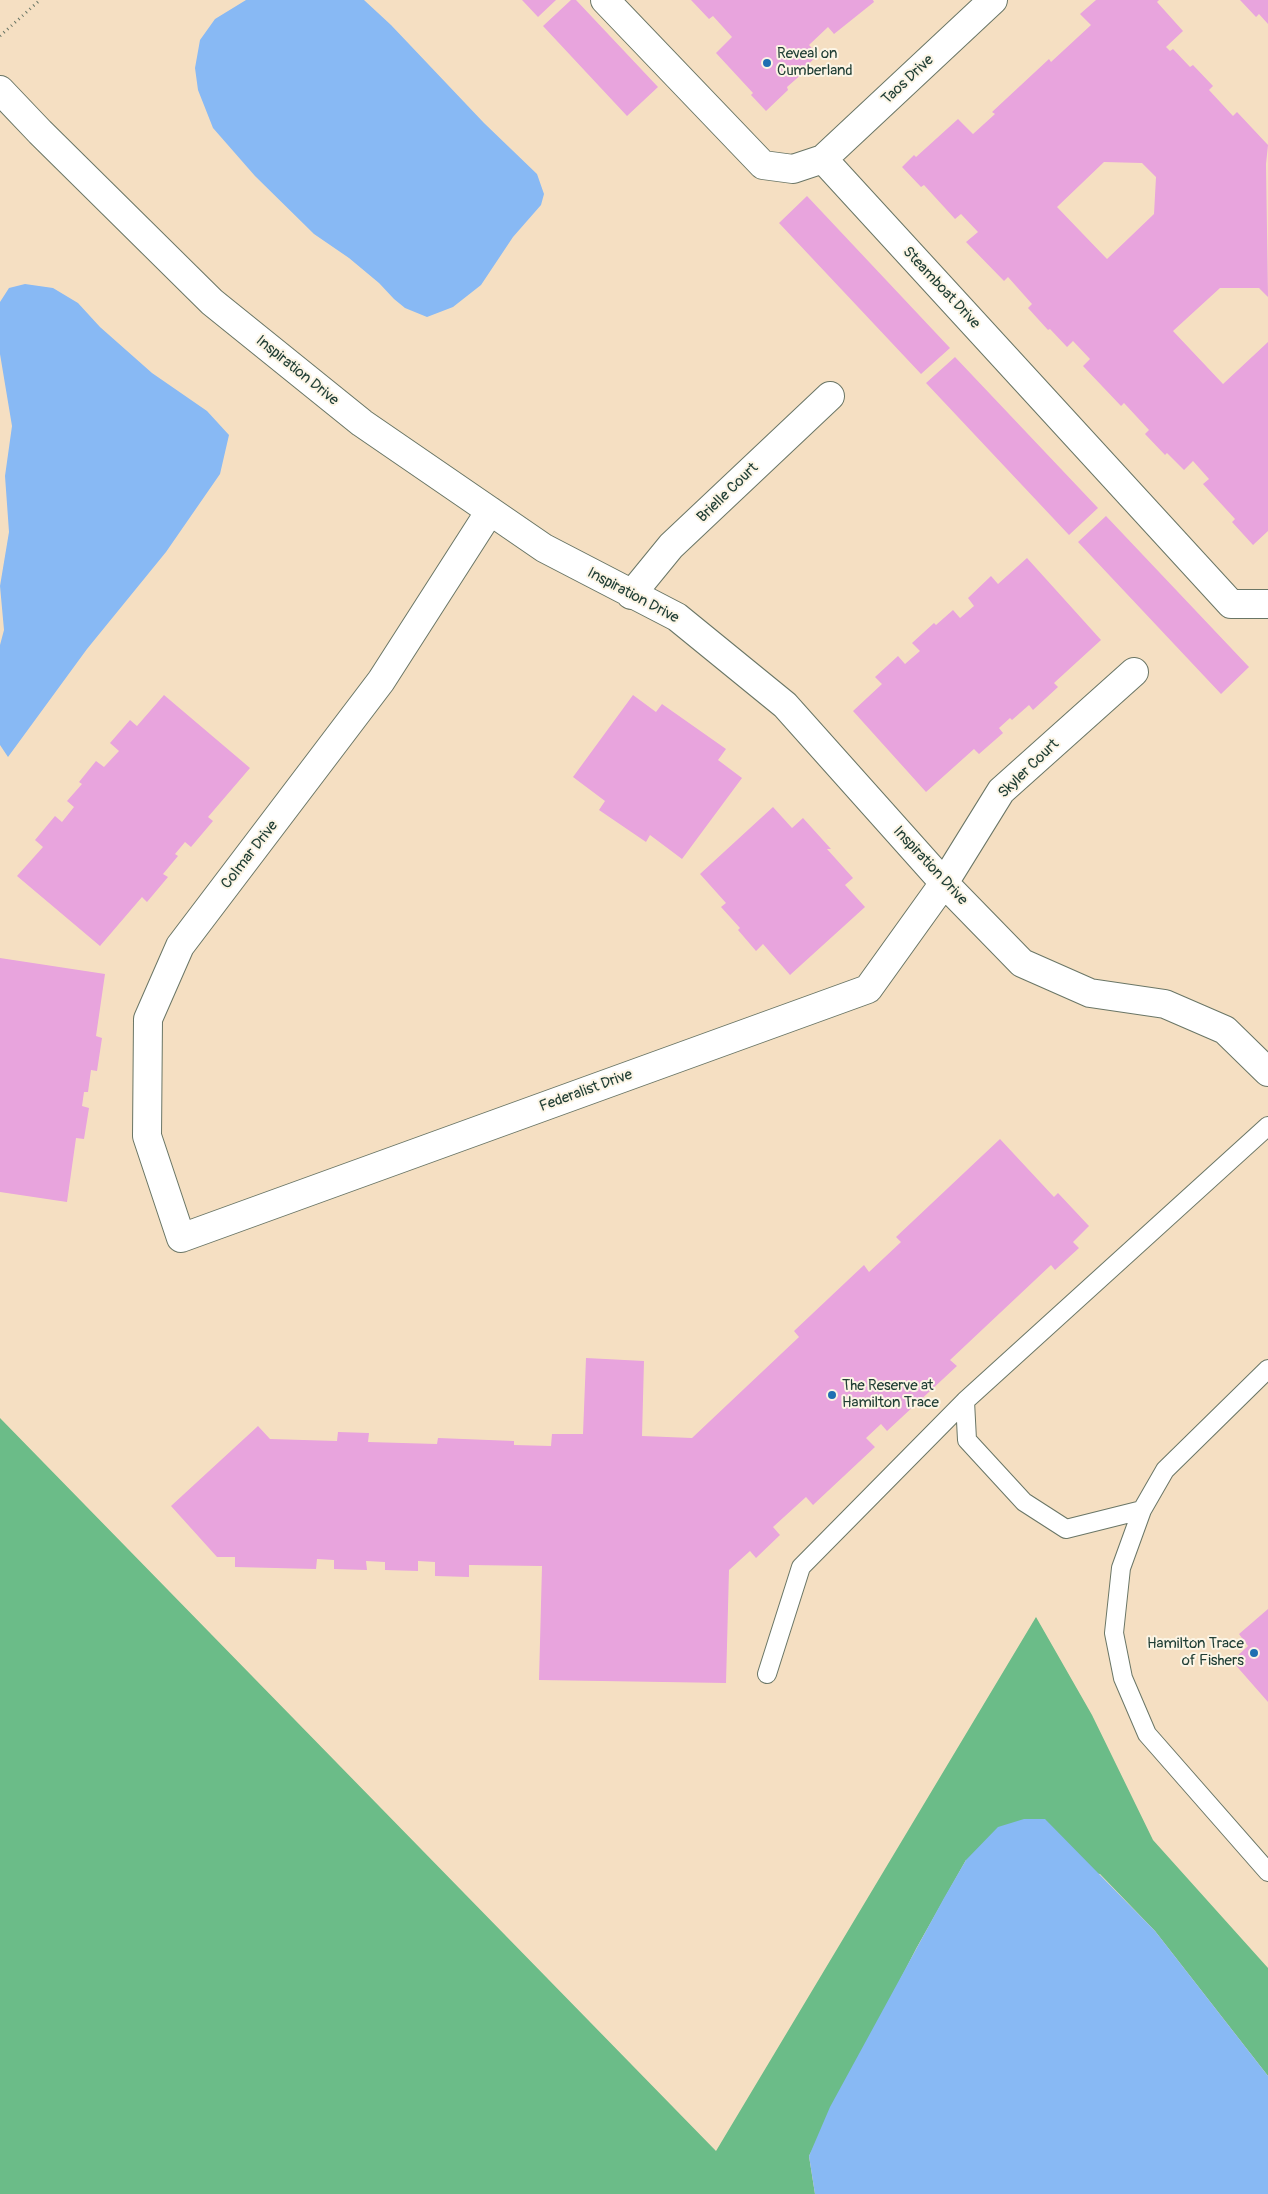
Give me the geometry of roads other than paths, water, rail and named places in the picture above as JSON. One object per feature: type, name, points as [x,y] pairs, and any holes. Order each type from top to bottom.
[{"type":"street","points":[[605,0],[763,165],[793,169],[822,159]]},
{"type":"street","name":"Taos Drive","points":[[822,159],[993,0]]},
{"type":"street","name":"Inspiration Drive","points":[[0,90],[212,302],[362,424],[544,548],[677,618],[785,705],[944,883],[1022,963],[1090,993],[1165,1004],[1225,1030],[1268,1072]]},
{"type":"street","name":"Steamboat Drive","points":[[822,159],[1231,604],[1268,604]]},
{"type":"street","name":"Brielle Court","points":[[631,595],[671,546],[830,396]]},
{"type":"street","name":"Colmar Drive","points":[[181,1238],[147,1136],[148,1019],[180,946],[382,681],[490,511]]},
{"type":"street","name":"Skyler Court","points":[[944,883],[1002,791],[1134,672]]},
{"type":"street","name":"Federalist Drive","points":[[181,1238],[868,989],[944,883]]},
{"type":"lane","points":[[767,1674],[801,1567],[965,1401],[1268,1126]]},
{"type":"lane","points":[[1268,1369],[1164,1470],[1142,1510],[1120,1568],[1114,1633],[1123,1678],[1147,1734],[1268,1872]]},
{"type":"lane","points":[[965,1401],[967,1440],[1024,1502],[1066,1529],[1142,1510]]},
{"type":"water","points":[[246,0],[364,0],[391,25],[484,123],[537,174],[544,194],[541,205],[513,237],[481,285],[453,307],[427,317],[405,308],[349,258],[314,234],[255,176],[213,128],[198,90],[195,68],[200,40],[215,19]]},
{"type":"water","points":[[25,284],[53,288],[78,303],[100,327],[152,373],[207,411],[229,435],[220,474],[166,552],[87,649],[8,757],[0,745],[0,645],[4,630],[0,586],[9,532],[5,476],[12,426],[0,354],[0,302],[9,288]]},
{"type":"water","points":[[1024,1819],[1045,1819],[1155,1931],[1268,2076],[1268,2194],[815,2194],[809,2156],[830,2107],[944,1898],[966,1860],[998,1827]]},
{"type":"place","name":"Reveal on Cumberland","points":[[767,63]]},
{"type":"place","name":"The Reserve at Hamilton Trace","points":[[832,1395]]},
{"type":"place","name":"Hamilton Trace of Fishers","points":[[1254,1653]]}]
